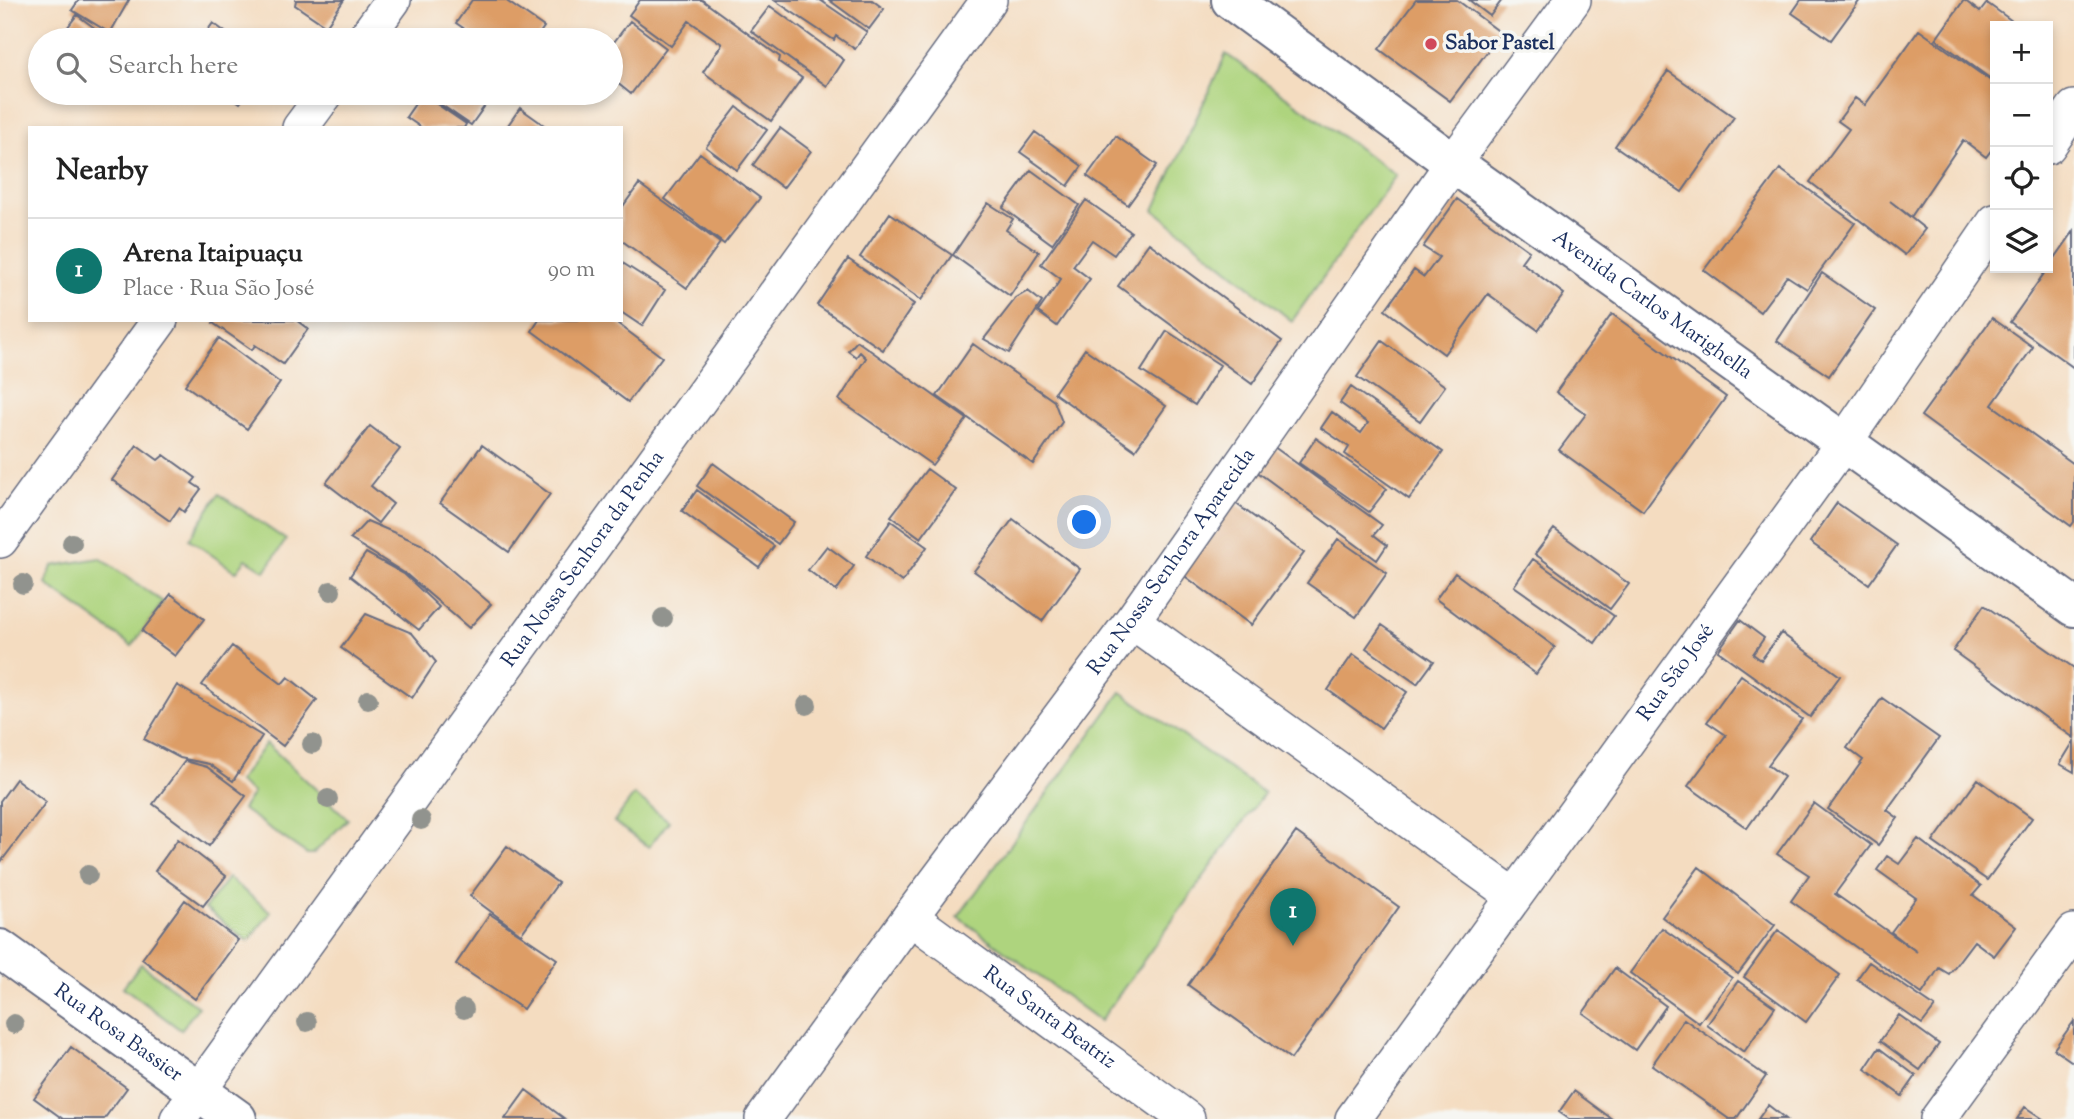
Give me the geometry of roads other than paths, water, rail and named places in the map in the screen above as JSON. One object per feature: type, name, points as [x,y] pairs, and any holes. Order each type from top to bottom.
[{"type":"main road","name":"Avenida Carlos Marighella","points":[[1231,0],[1453,163],[2074,607]]},
{"type":"main road","name":"Rua Rosa Bassier","points":[[0,949],[188,1105],[237,1119]]},
{"type":"street","points":[[373,28],[393,0]]},
{"type":"street","name":"Rua Nossa Senhora da Penha","points":[[188,1105],[989,0]]},
{"type":"street","name":"Rua Nossa Senhora Aparecida","points":[[763,1119],[910,917],[1132,621],[1453,163],[1573,0]]},
{"type":"street","points":[[301,126],[317,105]]},
{"type":"street","points":[[2053,139],[2074,108]]},
{"type":"street","name":"Rua São José","points":[[1353,1119],[1845,441],[1990,229]]},
{"type":"street","points":[[0,540],[159,322]]},
{"type":"street","points":[[1132,621],[1514,896]]},
{"type":"street","name":"Rua Santa Beatriz","points":[[910,917],[1187,1119]]},
{"type":"street","points":[[1938,1119],[2074,932]]},
{"type":"place","name":"Sabor Pastel","points":[[1431,44]]},
{"type":"place","name":"Arena Itaipuaçu","points":[[1293,946]]}]
